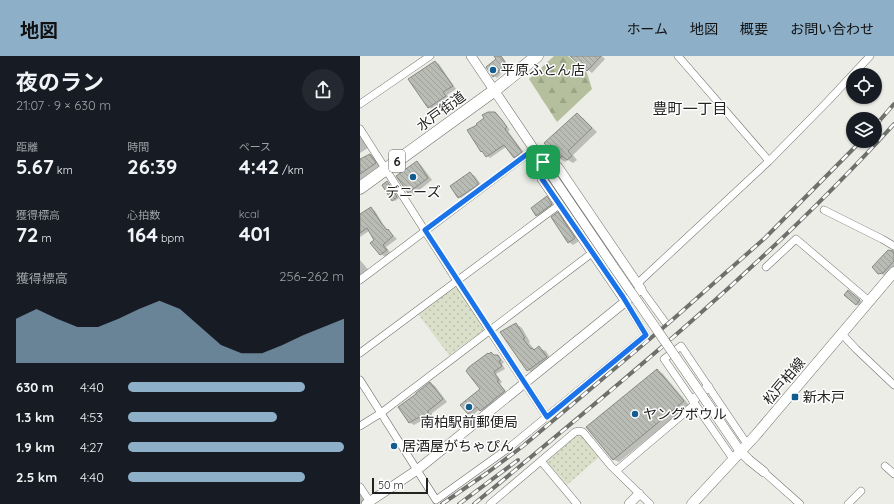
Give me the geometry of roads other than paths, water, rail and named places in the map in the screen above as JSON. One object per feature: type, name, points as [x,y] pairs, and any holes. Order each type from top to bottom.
[{"type":"highway","name":"水戸街道","points":[[360,188],[495,90],[538,56]]},
{"type":"main road","name":"松戸柏線","points":[[692,504],[786,400],[894,272]]},
{"type":"street","points":[[360,104],[430,56]]},
{"type":"street","points":[[471,56],[706,401],[744,448]]},
{"type":"street","points":[[678,56],[769,161]]},
{"type":"street","points":[[360,487],[368,503],[417,470],[626,302],[639,287],[769,161],[870,56]]},
{"type":"street","points":[[360,128],[457,281],[547,417]]},
{"type":"street","points":[[360,280],[534,149]]},
{"type":"street","points":[[360,380],[436,500],[510,447],[646,335],[626,302],[542,179],[543,162]]},
{"type":"street","points":[[543,162],[558,167],[639,287],[665,322]]},
{"type":"street","points":[[360,353],[559,205]]},
{"type":"street","points":[[824,210],[894,246]]},
{"type":"street","points":[[766,267],[796,239],[869,301]]},
{"type":"street","points":[[360,426],[381,413],[592,253]]},
{"type":"street","points":[[841,333],[894,386]]},
{"type":"street","points":[[733,459],[664,359],[681,346],[708,387],[744,448],[749,460],[800,504]]},
{"type":"street","points":[[616,471],[694,402],[708,387]]},
{"type":"street","points":[[490,504],[575,432],[579,431],[583,432],[616,471],[650,504]]},
{"type":"street","points":[[541,461],[577,504]]},
{"type":"street","points":[[885,466],[894,474]]},
{"type":"street","points":[[848,504],[861,491]]},
{"type":"street","points":[[629,504],[639,494]]},
{"type":"railway","points":[[882,118],[894,104]]},
{"type":"railway","points":[[474,504],[691,322],[795,226],[894,124]]},
{"type":"railway","points":[[442,504],[523,446],[671,321],[765,238],[854,148]]},
{"type":"railway","points":[[459,504],[518,460]]},
{"type":"place","name":"平原ふとん店","points":[[493,70]]},
{"type":"place","name":"デニーズ","points":[[413,177]]},
{"type":"place","name":"新木戸","points":[[795,397]]},
{"type":"place","name":"南柏駅前郵便局","points":[[469,407]]},
{"type":"place","name":"ヤングボウル","points":[[635,414]]},
{"type":"place","name":"居酒屋がちゃぴん","points":[[394,446]]},
{"type":"district","name":"豊町一丁目","points":[[690,109]]}]
